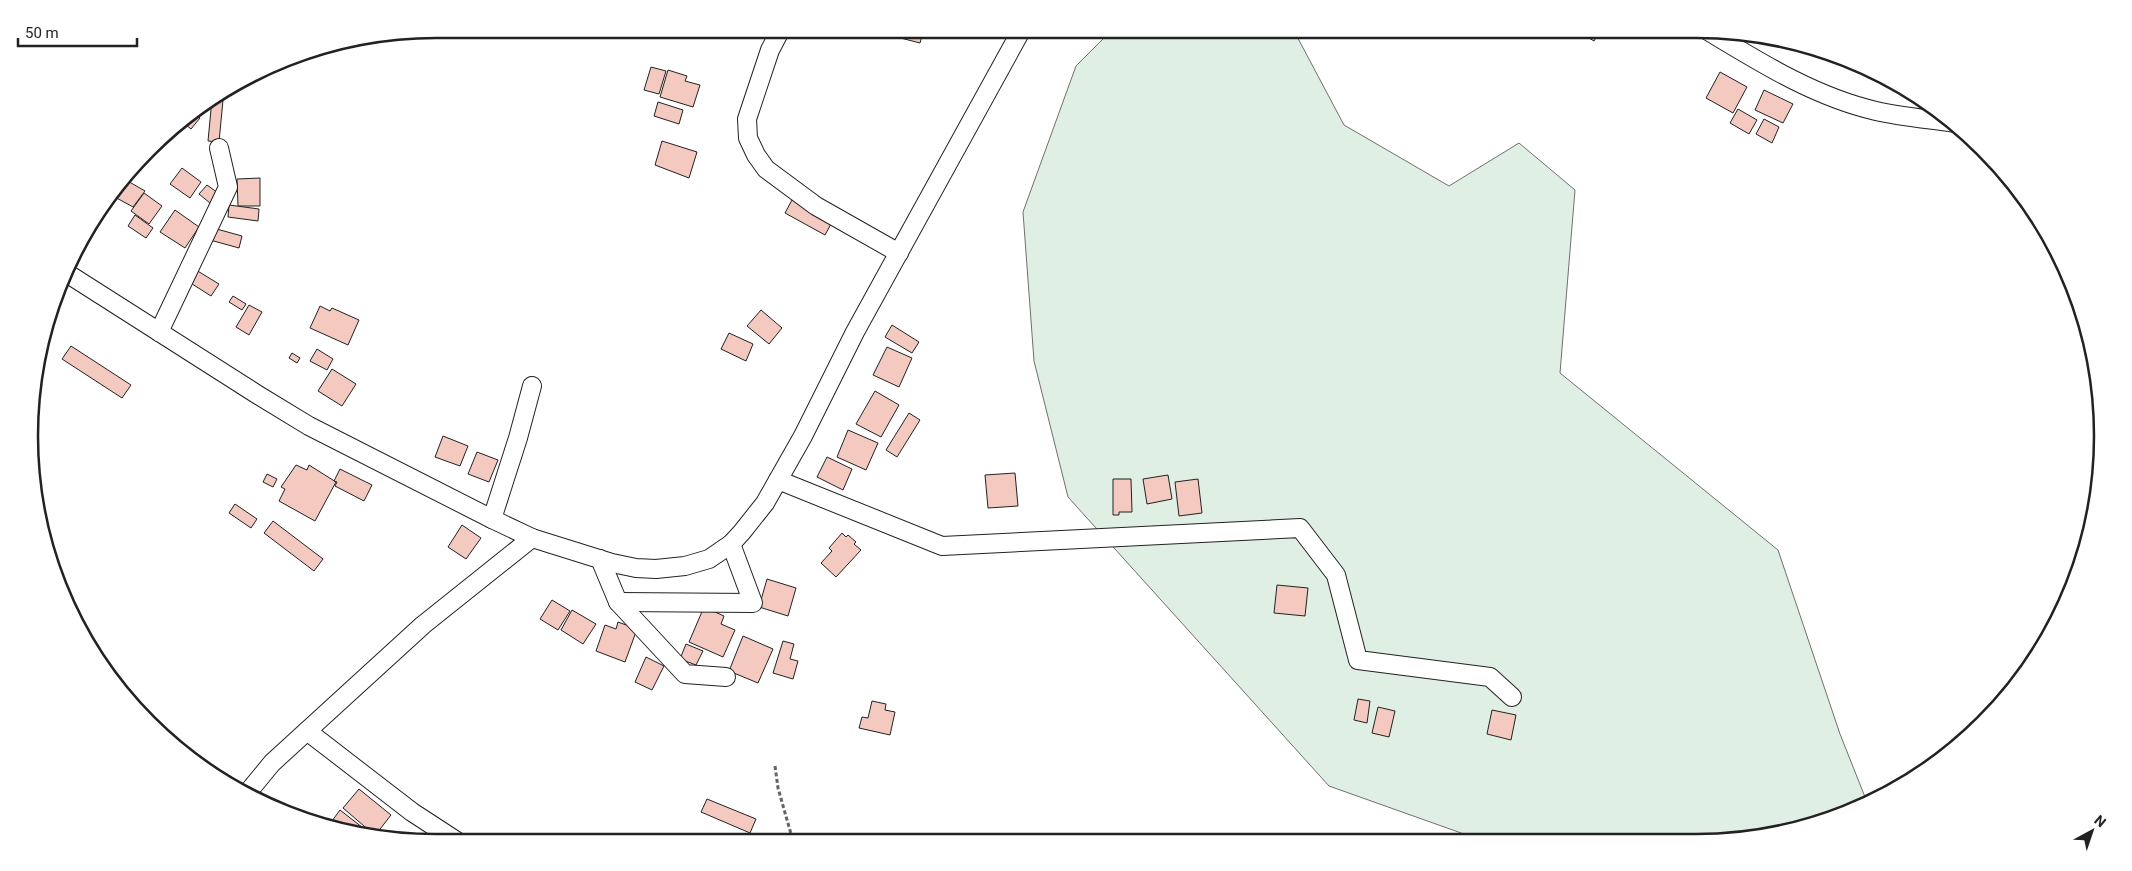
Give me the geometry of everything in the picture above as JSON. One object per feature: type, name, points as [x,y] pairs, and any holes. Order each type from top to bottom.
[{"type":"street","points":[[776,38],[770,50],[747,119],[748,138],[756,155],[766,169],[816,206],[899,253]]},
{"type":"street","points":[[71,276],[309,426],[532,538],[636,568],[656,570],[685,566],[709,558],[731,544],[765,503],[1017,38]]},
{"type":"street","points":[[1720,38],[1776,72],[1848,103],[1876,111],[1940,121]]},
{"type":"street","points":[[159,332],[228,187],[219,148]]},
{"type":"street","points":[[492,519],[518,438],[532,386]]},
{"type":"street","points":[[778,480],[942,546],[1300,528],[1336,575],[1358,660],[1490,677],[1512,696]]},
{"type":"street","points":[[251,788],[272,763],[422,625],[532,538]]},
{"type":"street","points":[[618,602],[753,603],[731,544]]},
{"type":"street","points":[[600,559],[618,602],[685,674],[726,677]]},
{"type":"street","points":[[307,731],[412,812],[446,834]]},
{"type":"path","points":[[775,766],[778,788],[790,834]]},
{"type":"green space","points":[[1104,38],[1298,38],[1344,125],[1449,186],[1519,143],[1575,190],[1560,373],[1778,550],[1840,734],[1865,796],[1800,820],[1774,826],[1723,833],[1464,834],[1329,786],[1068,497],[1034,361],[1023,212],[1076,66]]},
{"type":"building","points":[[901,38],[921,38],[920,43]]},
{"type":"building","points":[[651,67],[666,71],[659,94],[644,90]]},
{"type":"building","points":[[668,70],[687,76],[685,81],[700,85],[693,107],[660,97]]},
{"type":"building","points":[[1720,72],[1747,87],[1733,113],[1706,98]]},
{"type":"building","points":[[1764,90],[1793,104],[1783,123],[1755,110]]},
{"type":"building","points":[[223,100],[219,142],[208,141],[211,107]]},
{"type":"building","points":[[658,102],[683,110],[679,124],[654,116]]},
{"type":"building","points":[[1738,109],[1757,120],[1749,134],[1730,123]]},
{"type":"building","points":[[198,116],[200,118],[191,129],[186,125]]},
{"type":"building","points":[[1764,119],[1779,127],[1772,143],[1756,134]]},
{"type":"building","points":[[662,141],[697,152],[689,178],[655,165]]},
{"type":"building","points":[[182,168],[201,182],[190,198],[170,184]]},
{"type":"building","points":[[260,178],[260,206],[238,206],[237,179]]},
{"type":"building","points":[[129,182],[145,191],[133,207],[116,198]]},
{"type":"building","points":[[207,185],[218,193],[210,203],[199,194]]},
{"type":"building","points":[[144,193],[162,206],[149,224],[131,211]]},
{"type":"building","points":[[792,200],[832,222],[825,235],[785,213]]},
{"type":"building","points":[[229,205],[259,209],[258,221],[228,217]]},
{"type":"building","points":[[175,210],[199,227],[185,248],[160,232]]},
{"type":"building","points":[[135,215],[153,228],[146,238],[128,226]]},
{"type":"building","points":[[213,228],[242,236],[239,248],[210,240]]},
{"type":"building","points":[[196,270],[219,284],[211,296],[189,282]]},
{"type":"building","points":[[233,296],[246,304],[242,310],[229,302]]},
{"type":"building","points":[[249,305],[262,312],[249,335],[236,327]]},
{"type":"building","points":[[320,306],[330,311],[332,308],[359,320],[348,345],[310,328]]},
{"type":"building","points":[[761,310],[782,328],[769,344],[747,326]]},
{"type":"building","points":[[892,325],[919,342],[912,353],[885,337]]},
{"type":"building","points":[[729,333],[753,344],[746,361],[721,349]]},
{"type":"building","points":[[71,346],[131,385],[122,398],[62,359]]},
{"type":"building","points":[[887,347],[912,358],[899,387],[873,375]]},
{"type":"building","points":[[317,349],[333,359],[327,370],[310,361]]},
{"type":"building","points":[[292,353],[300,358],[297,363],[289,358]]},
{"type":"building","points":[[332,369],[356,384],[342,406],[318,391]]},
{"type":"building","points":[[875,391],[899,405],[881,437],[856,424]]},
{"type":"building","points":[[909,413],[920,420],[897,457],[886,450]]},
{"type":"building","points":[[848,430],[878,443],[866,470],[837,457]]},
{"type":"building","points":[[443,436],[468,446],[460,466],[435,457]]},
{"type":"building","points":[[477,452],[498,460],[489,482],[468,474]]},
{"type":"building","points":[[827,457],[852,469],[843,490],[817,477]]},
{"type":"building","points":[[296,465],[307,470],[309,465],[336,482],[315,521],[279,501],[285,489],[281,487]]},
{"type":"building","points":[[340,469],[372,485],[364,501],[335,486],[337,482],[334,481]]},
{"type":"building","points":[[1015,473],[1018,506],[988,508],[985,475]]},
{"type":"building","points":[[267,474],[277,479],[273,487],[263,482]]},
{"type":"building","points":[[1168,475],[1172,499],[1147,504],[1143,479]]},
{"type":"building","points":[[1113,479],[1131,479],[1132,512],[1119,512],[1119,515],[1113,515]]},
{"type":"building","points":[[1198,479],[1202,513],[1179,516],[1175,482]]},
{"type":"building","points":[[235,504],[257,519],[251,528],[229,513]]},
{"type":"building","points":[[273,521],[323,559],[314,571],[264,533]]},
{"type":"building","points":[[462,525],[481,538],[466,559],[448,547]]},
{"type":"building","points":[[842,533],[846,537],[848,535],[856,542],[854,544],[861,550],[836,577],[821,563],[832,551],[829,548]]},
{"type":"building","points":[[767,579],[796,588],[788,616],[759,607]]},
{"type":"building","points":[[1277,585],[1308,588],[1305,616],[1274,613]]},
{"type":"building","points":[[552,600],[570,611],[558,630],[540,619]]},
{"type":"building","points":[[704,607],[724,616],[721,624],[735,630],[723,657],[689,642]]},
{"type":"building","points":[[572,610],[596,624],[583,644],[561,630]]},
{"type":"building","points":[[618,622],[637,629],[625,662],[596,651],[605,625],[616,629]]},
{"type":"building","points":[[743,636],[773,649],[758,683],[729,671]]},
{"type":"building","points":[[783,641],[794,644],[790,659],[798,661],[793,679],[773,673]]},
{"type":"building","points":[[686,644],[703,651],[696,665],[680,659]]},
{"type":"building","points":[[646,657],[664,666],[652,690],[635,682]]},
{"type":"building","points":[[1358,699],[1370,701],[1367,723],[1354,720]]},
{"type":"building","points":[[872,701],[886,704],[885,710],[895,712],[890,735],[859,728],[862,717],[868,718]]},
{"type":"building","points":[[1378,707],[1395,711],[1389,737],[1372,733]]},
{"type":"building","points":[[1492,710],[1516,715],[1511,740],[1487,734]]},
{"type":"building","points":[[359,789],[391,815],[380,829],[365,827],[343,808]]},
{"type":"building","points":[[707,799],[756,819],[750,833],[701,812]]},
{"type":"building","points":[[340,810],[361,826],[358,826],[333,820]]}]
